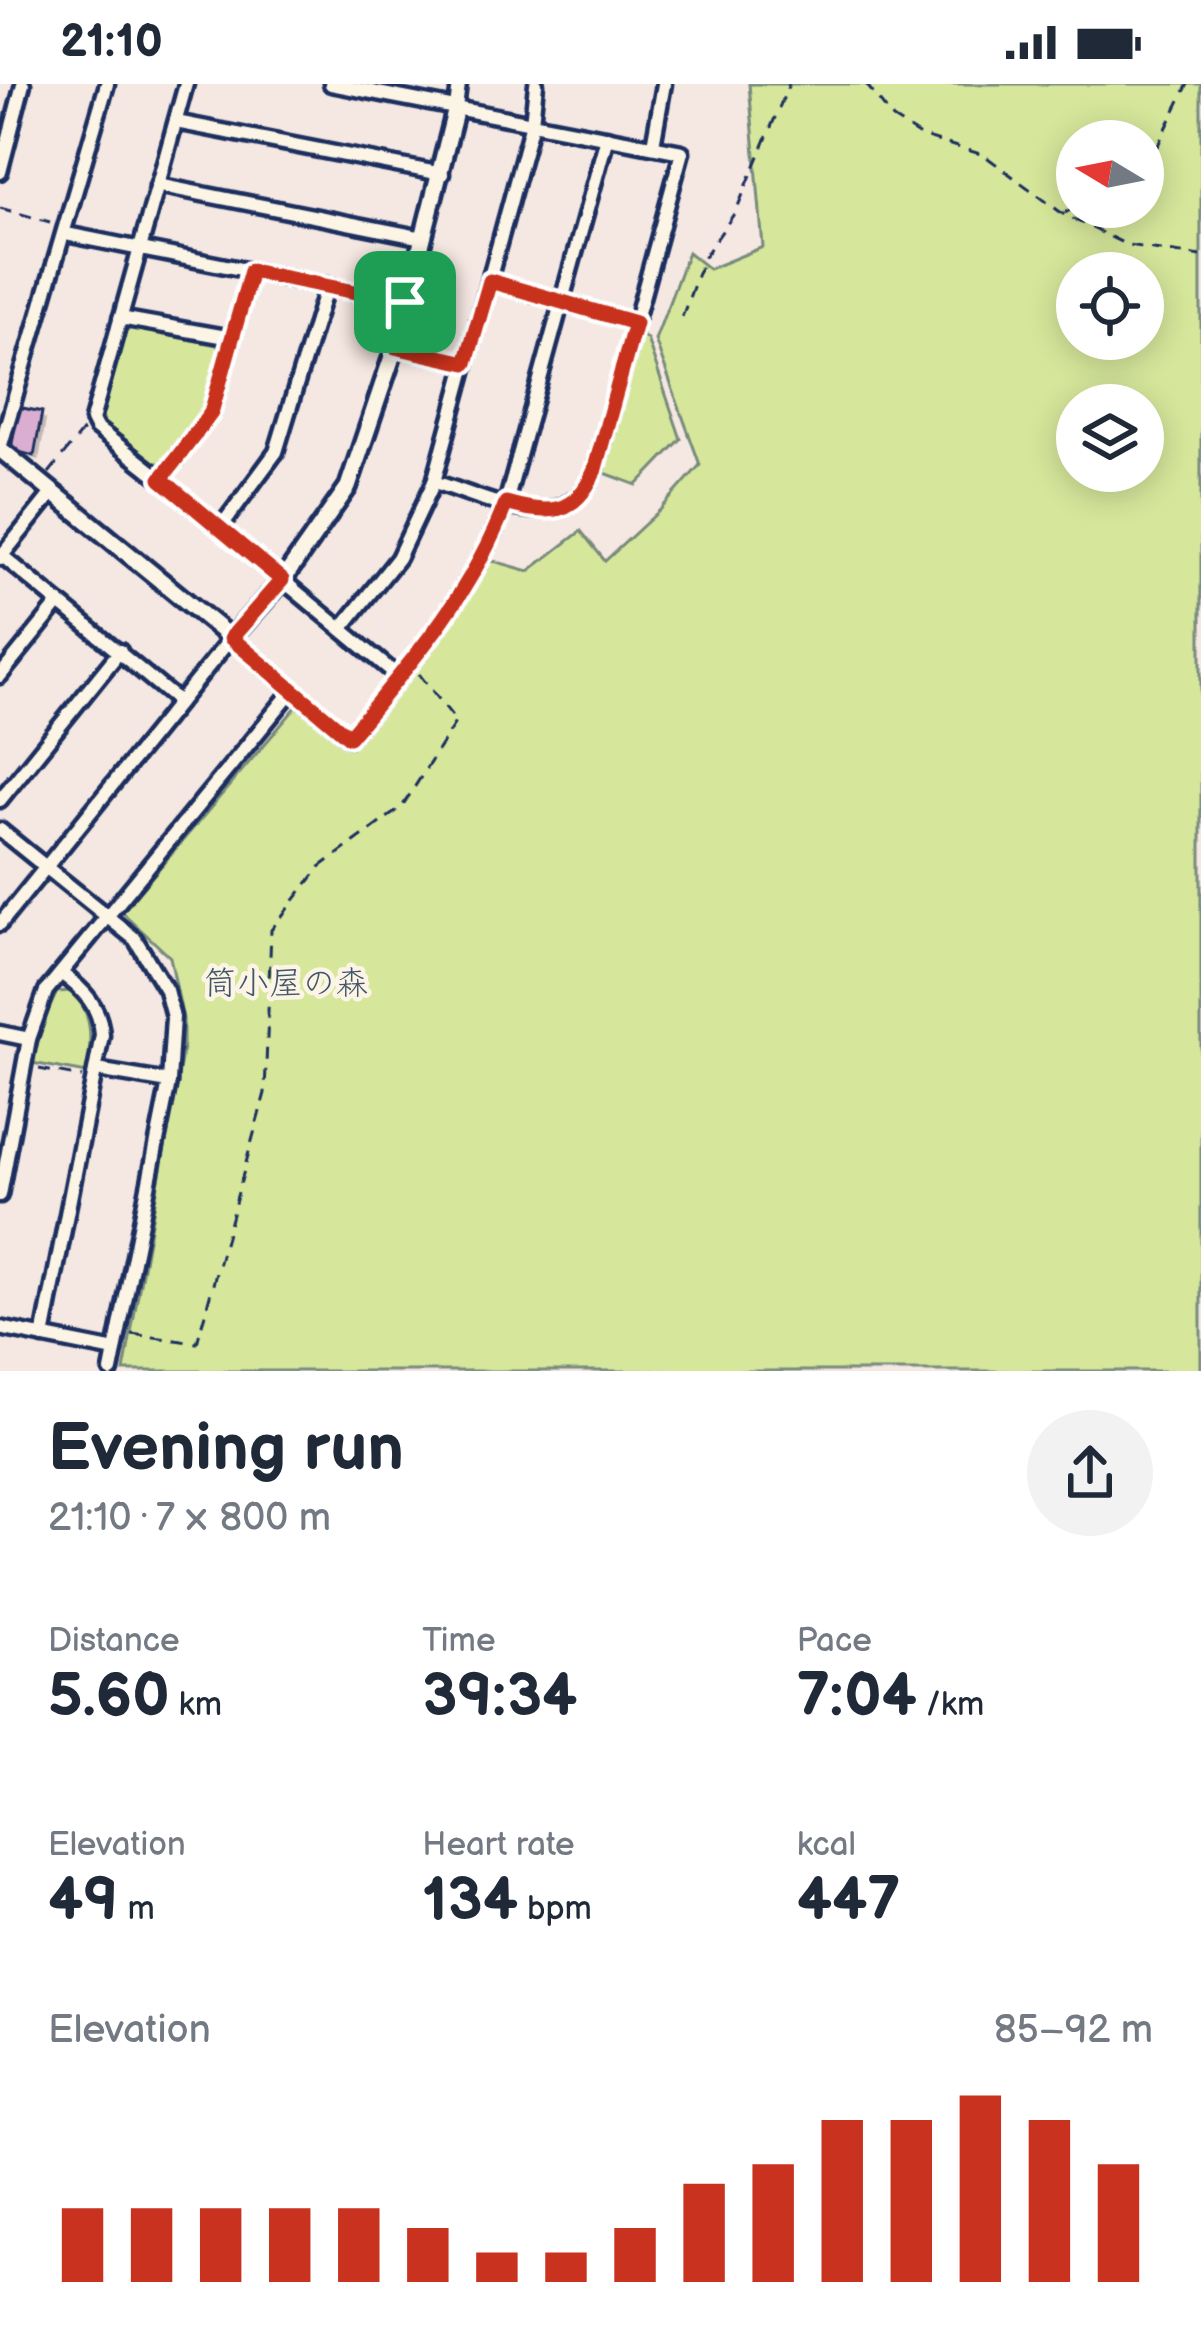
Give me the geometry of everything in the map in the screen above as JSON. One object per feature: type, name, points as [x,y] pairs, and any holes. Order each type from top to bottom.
[{"type":"street","points":[[0,172],[23,84]]},
{"type":"street","points":[[107,84],[0,448],[349,737],[452,610],[490,548],[607,137]]},
{"type":"street","points":[[186,84],[92,420],[399,677]]},
{"type":"street","points":[[331,84],[682,152],[594,472],[583,494],[552,511],[535,512],[434,482]]},
{"type":"street","points":[[0,924],[282,580],[348,487],[395,347],[442,174],[459,84]]},
{"type":"street","points":[[342,628],[398,558],[434,482],[532,123],[536,84]]},
{"type":"street","points":[[653,145],[664,84]]},
{"type":"street","points":[[176,122],[442,174]]},
{"type":"street","points":[[157,185],[423,238]]},
{"type":"street","points":[[66,230],[405,302]]},
{"type":"street","points":[[161,479],[211,413],[251,271]]},
{"type":"street","points":[[490,281],[635,323]]},
{"type":"street","points":[[220,528],[276,452],[327,285]]},
{"type":"street","points":[[120,318],[232,338]]},
{"type":"street","points":[[395,347],[466,363]]},
{"type":"street","points":[[46,488],[1,556],[179,702]]},
{"type":"street","points":[[0,676],[59,603]]},
{"type":"street","points":[[0,800],[119,651]]},
{"type":"street","points":[[0,1195],[29,1039],[46,991],[291,692]]},
{"type":"street","points":[[0,830],[135,939],[166,990],[173,1017],[169,1082],[111,1371]]},
{"type":"street","points":[[43,1337],[96,1075],[101,1023],[87,994],[62,974]]},
{"type":"street","points":[[0,1034],[29,1039]]},
{"type":"street","points":[[96,1075],[169,1082]]},
{"type":"street","points":[[0,1328],[115,1351]]},
{"type":"path","points":[[682,316],[704,257],[736,211],[789,84]]},
{"type":"path","points":[[866,84],[893,119],[920,136],[984,155],[1056,208]]},
{"type":"path","points":[[1164,133],[1188,84]]},
{"type":"path","points":[[0,208],[66,230]]},
{"type":"path","points":[[1092,228],[1127,245],[1201,256]]},
{"type":"path","points":[[46,488],[92,420]]},
{"type":"path","points":[[118,1332],[196,1343],[265,1093],[271,930],[320,867],[402,807],[456,721],[410,663]]},
{"type":"path","points":[[25,1066],[96,1075]]},
{"type":"green space","name":"筒小屋の森","points":[[749,84],[1201,84],[1201,1371],[124,1371],[183,1048],[183,1019],[170,957],[122,912],[297,706],[352,747],[432,647],[490,560],[529,571],[581,531],[605,561],[660,510],[700,465],[655,340],[688,252],[709,269],[763,247]]},
{"type":"green space","points":[[132,328],[217,345],[222,353],[201,416],[162,463],[154,463],[104,423],[100,409],[121,333]]},
{"type":"green space","points":[[640,335],[647,339],[681,439],[637,485],[602,472]]},
{"type":"green space","points":[[71,991],[88,1019],[87,1073],[32,1063],[57,992]]},
{"type":"building","points":[[18,407],[42,412],[34,456],[11,450]]},
{"type":"route","points":[[251,271],[405,302],[395,347],[466,363],[490,281],[635,323],[594,472],[583,494],[552,511],[535,512],[506,503],[490,548],[452,610],[349,737],[231,638],[282,580],[161,479],[211,413],[251,271]]}]
